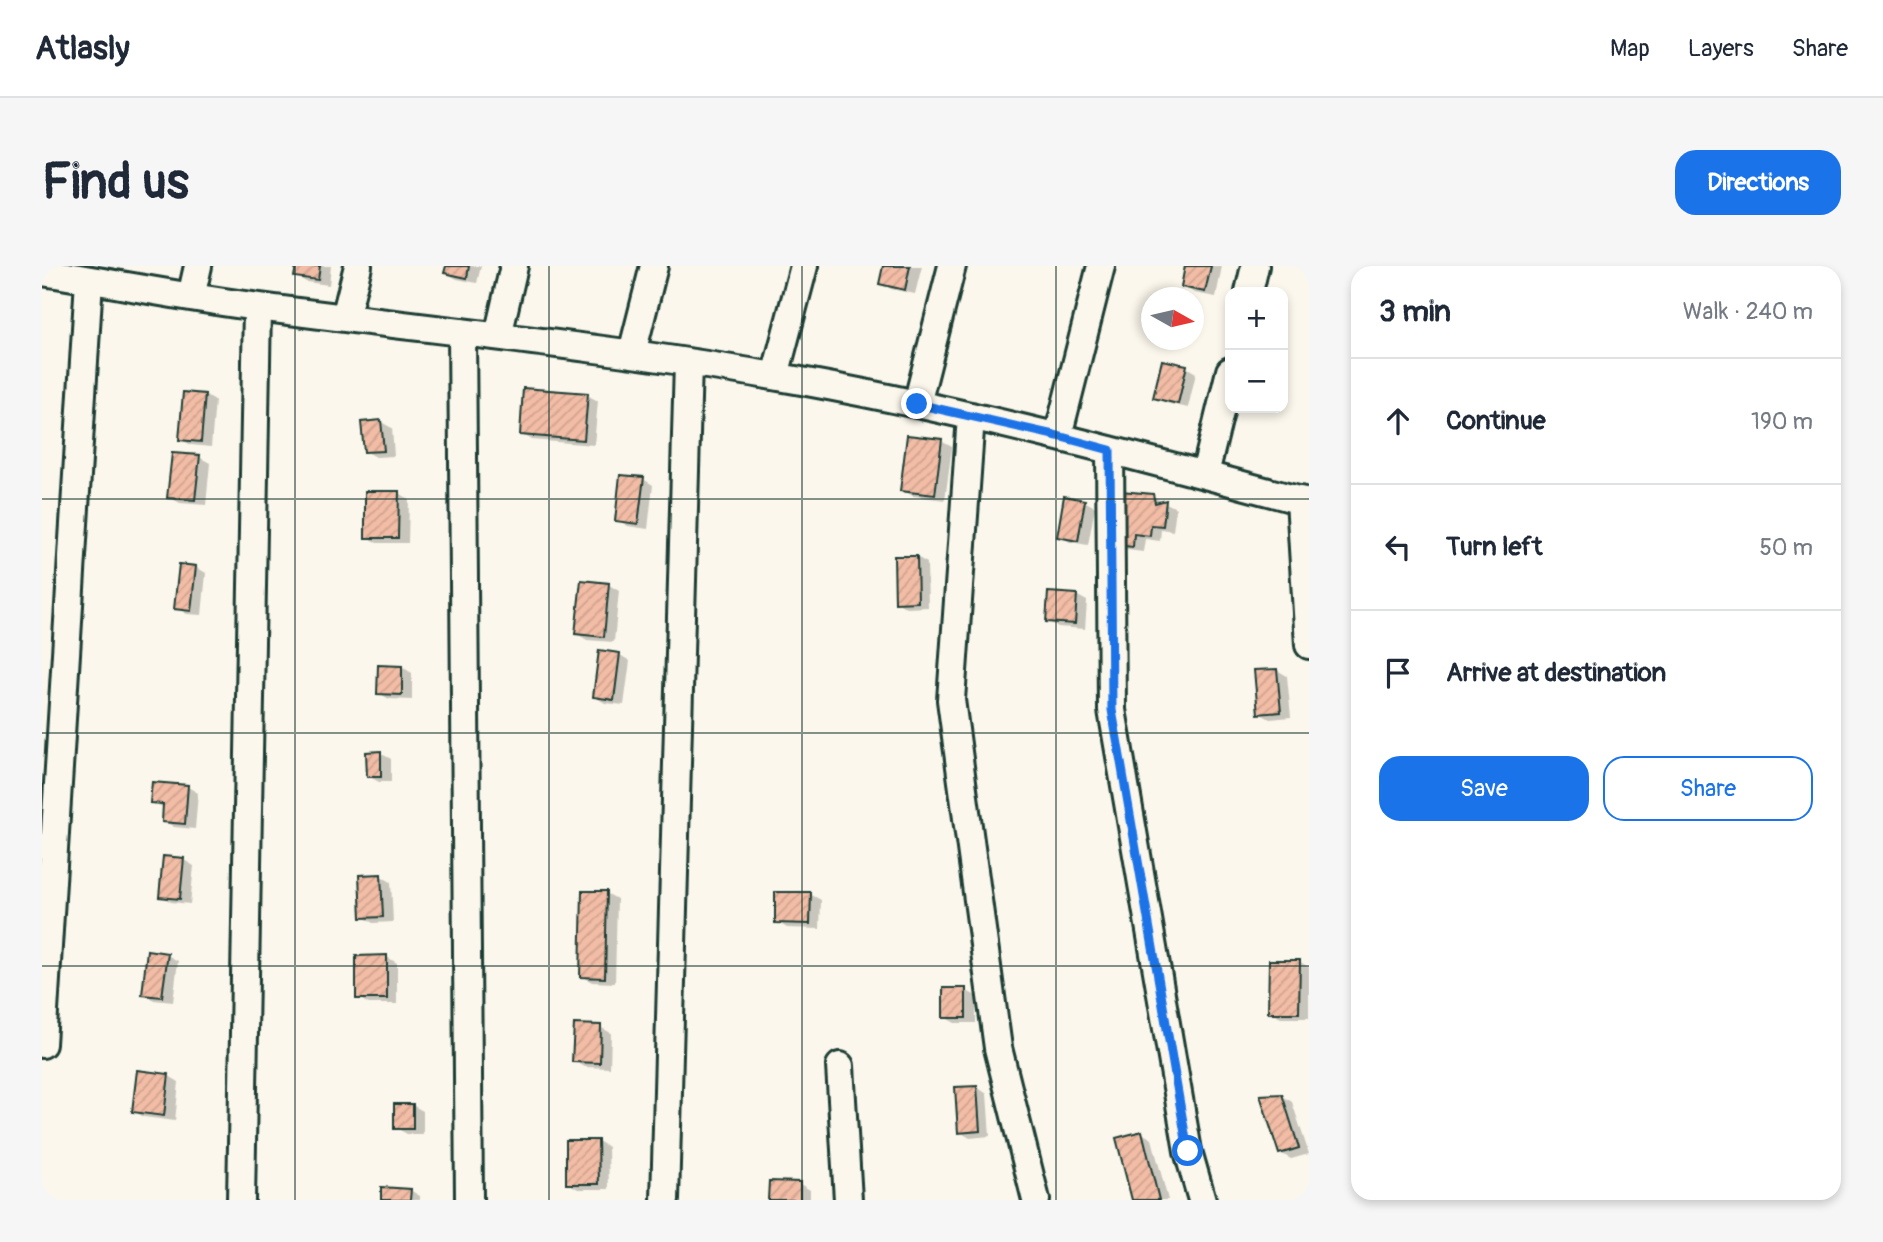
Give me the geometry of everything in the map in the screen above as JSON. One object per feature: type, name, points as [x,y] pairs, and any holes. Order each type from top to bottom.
[{"type":"street","points":[[191,297],[198,266]]},
{"type":"street","points":[[345,318],[358,266]]},
{"type":"street","points":[[498,336],[514,266]]},
{"type":"street","points":[[632,353],[654,266]]},
{"type":"street","points":[[775,376],[804,266]]},
{"type":"street","points":[[917,404],[951,266]]},
{"type":"street","points":[[1058,436],[1101,266]]},
{"type":"street","points":[[1250,287],[1255,266]]},
{"type":"street","points":[[44,270],[89,280],[257,307],[632,353],[775,376],[1058,436],[1304,501],[1309,645]]},
{"type":"street","points":[[42,1044],[89,280]]},
{"type":"street","points":[[241,1200],[257,307]]},
{"type":"street","points":[[461,332],[469,1200]]},
{"type":"street","points":[[665,1200],[688,362]]},
{"type":"street","points":[[1205,474],[1225,391]]},
{"type":"street","points":[[971,416],[951,700],[998,1048],[1036,1200]]},
{"type":"street","points":[[1110,450],[1112,710],[1188,1151],[1202,1200]]},
{"type":"street","points":[[840,1066],[848,1200]]},
{"type":"building","points":[[296,266],[320,266],[318,280],[294,277]]},
{"type":"building","points":[[446,266],[469,266],[467,278],[444,273]]},
{"type":"building","points":[[883,266],[910,266],[905,290],[879,284]]},
{"type":"building","points":[[1185,266],[1211,266],[1205,292],[1204,287],[1181,287]]},
{"type":"building","points":[[1162,360],[1187,365],[1178,404],[1153,398]]},
{"type":"building","points":[[523,388],[588,393],[584,440],[520,435]]},
{"type":"building","points":[[183,392],[205,394],[201,442],[179,440]]},
{"type":"building","points":[[381,420],[384,451],[364,452],[361,422]]},
{"type":"building","points":[[907,435],[942,439],[935,495],[900,491]]},
{"type":"building","points":[[172,453],[200,455],[195,500],[167,498]]},
{"type":"building","points":[[620,475],[644,477],[638,524],[615,521]]},
{"type":"building","points":[[365,491],[399,491],[398,538],[365,538]]},
{"type":"building","points":[[1121,491],[1153,494],[1155,503],[1166,500],[1163,526],[1151,525],[1150,536],[1134,534],[1133,547],[1115,545]]},
{"type":"building","points":[[1064,496],[1085,500],[1078,541],[1057,537]]},
{"type":"building","points":[[894,556],[917,556],[918,602],[895,603]]},
{"type":"building","points":[[179,564],[196,566],[191,611],[174,609]]},
{"type":"building","points":[[581,580],[609,583],[604,637],[575,634]]},
{"type":"building","points":[[1048,592],[1077,594],[1075,624],[1046,622]]},
{"type":"building","points":[[599,650],[620,653],[614,700],[593,697]]},
{"type":"building","points":[[378,665],[402,666],[402,695],[377,694]]},
{"type":"building","points":[[1277,669],[1281,712],[1258,714],[1254,670]]},
{"type":"building","points":[[381,751],[381,777],[367,777],[366,752]]},
{"type":"building","points":[[152,782],[188,785],[185,824],[162,822],[163,804],[150,803]]},
{"type":"building","points":[[163,856],[184,858],[180,899],[159,897]]},
{"type":"building","points":[[381,874],[383,917],[361,918],[359,875]]},
{"type":"building","points":[[582,891],[607,891],[605,978],[580,977]]},
{"type":"building","points":[[775,892],[811,892],[810,924],[775,923]]},
{"type":"building","points":[[147,950],[168,953],[162,997],[142,995]]},
{"type":"building","points":[[387,955],[387,999],[356,999],[356,956]]},
{"type":"building","points":[[1269,960],[1300,960],[1299,1013],[1268,1013]]},
{"type":"building","points":[[943,988],[966,988],[966,1018],[943,1018]]},
{"type":"building","points":[[574,1024],[601,1025],[600,1063],[572,1062]]},
{"type":"building","points":[[137,1070],[169,1074],[164,1116],[132,1112]]},
{"type":"building","points":[[977,1086],[980,1131],[958,1133],[955,1087]]},
{"type":"building","points":[[1282,1094],[1299,1148],[1279,1154],[1260,1095]]},
{"type":"building","points":[[394,1104],[413,1104],[413,1129],[394,1129]]},
{"type":"building","points":[[1142,1131],[1159,1200],[1132,1200],[1116,1138]]},
{"type":"building","points":[[566,1140],[598,1140],[599,1184],[566,1184]]},
{"type":"building","points":[[769,1181],[800,1182],[800,1200],[768,1200]]},
{"type":"building","points":[[381,1187],[411,1189],[410,1200],[381,1200]]},
{"type":"route","points":[[917,404],[1110,450],[1112,710],[1188,1151]]}]
